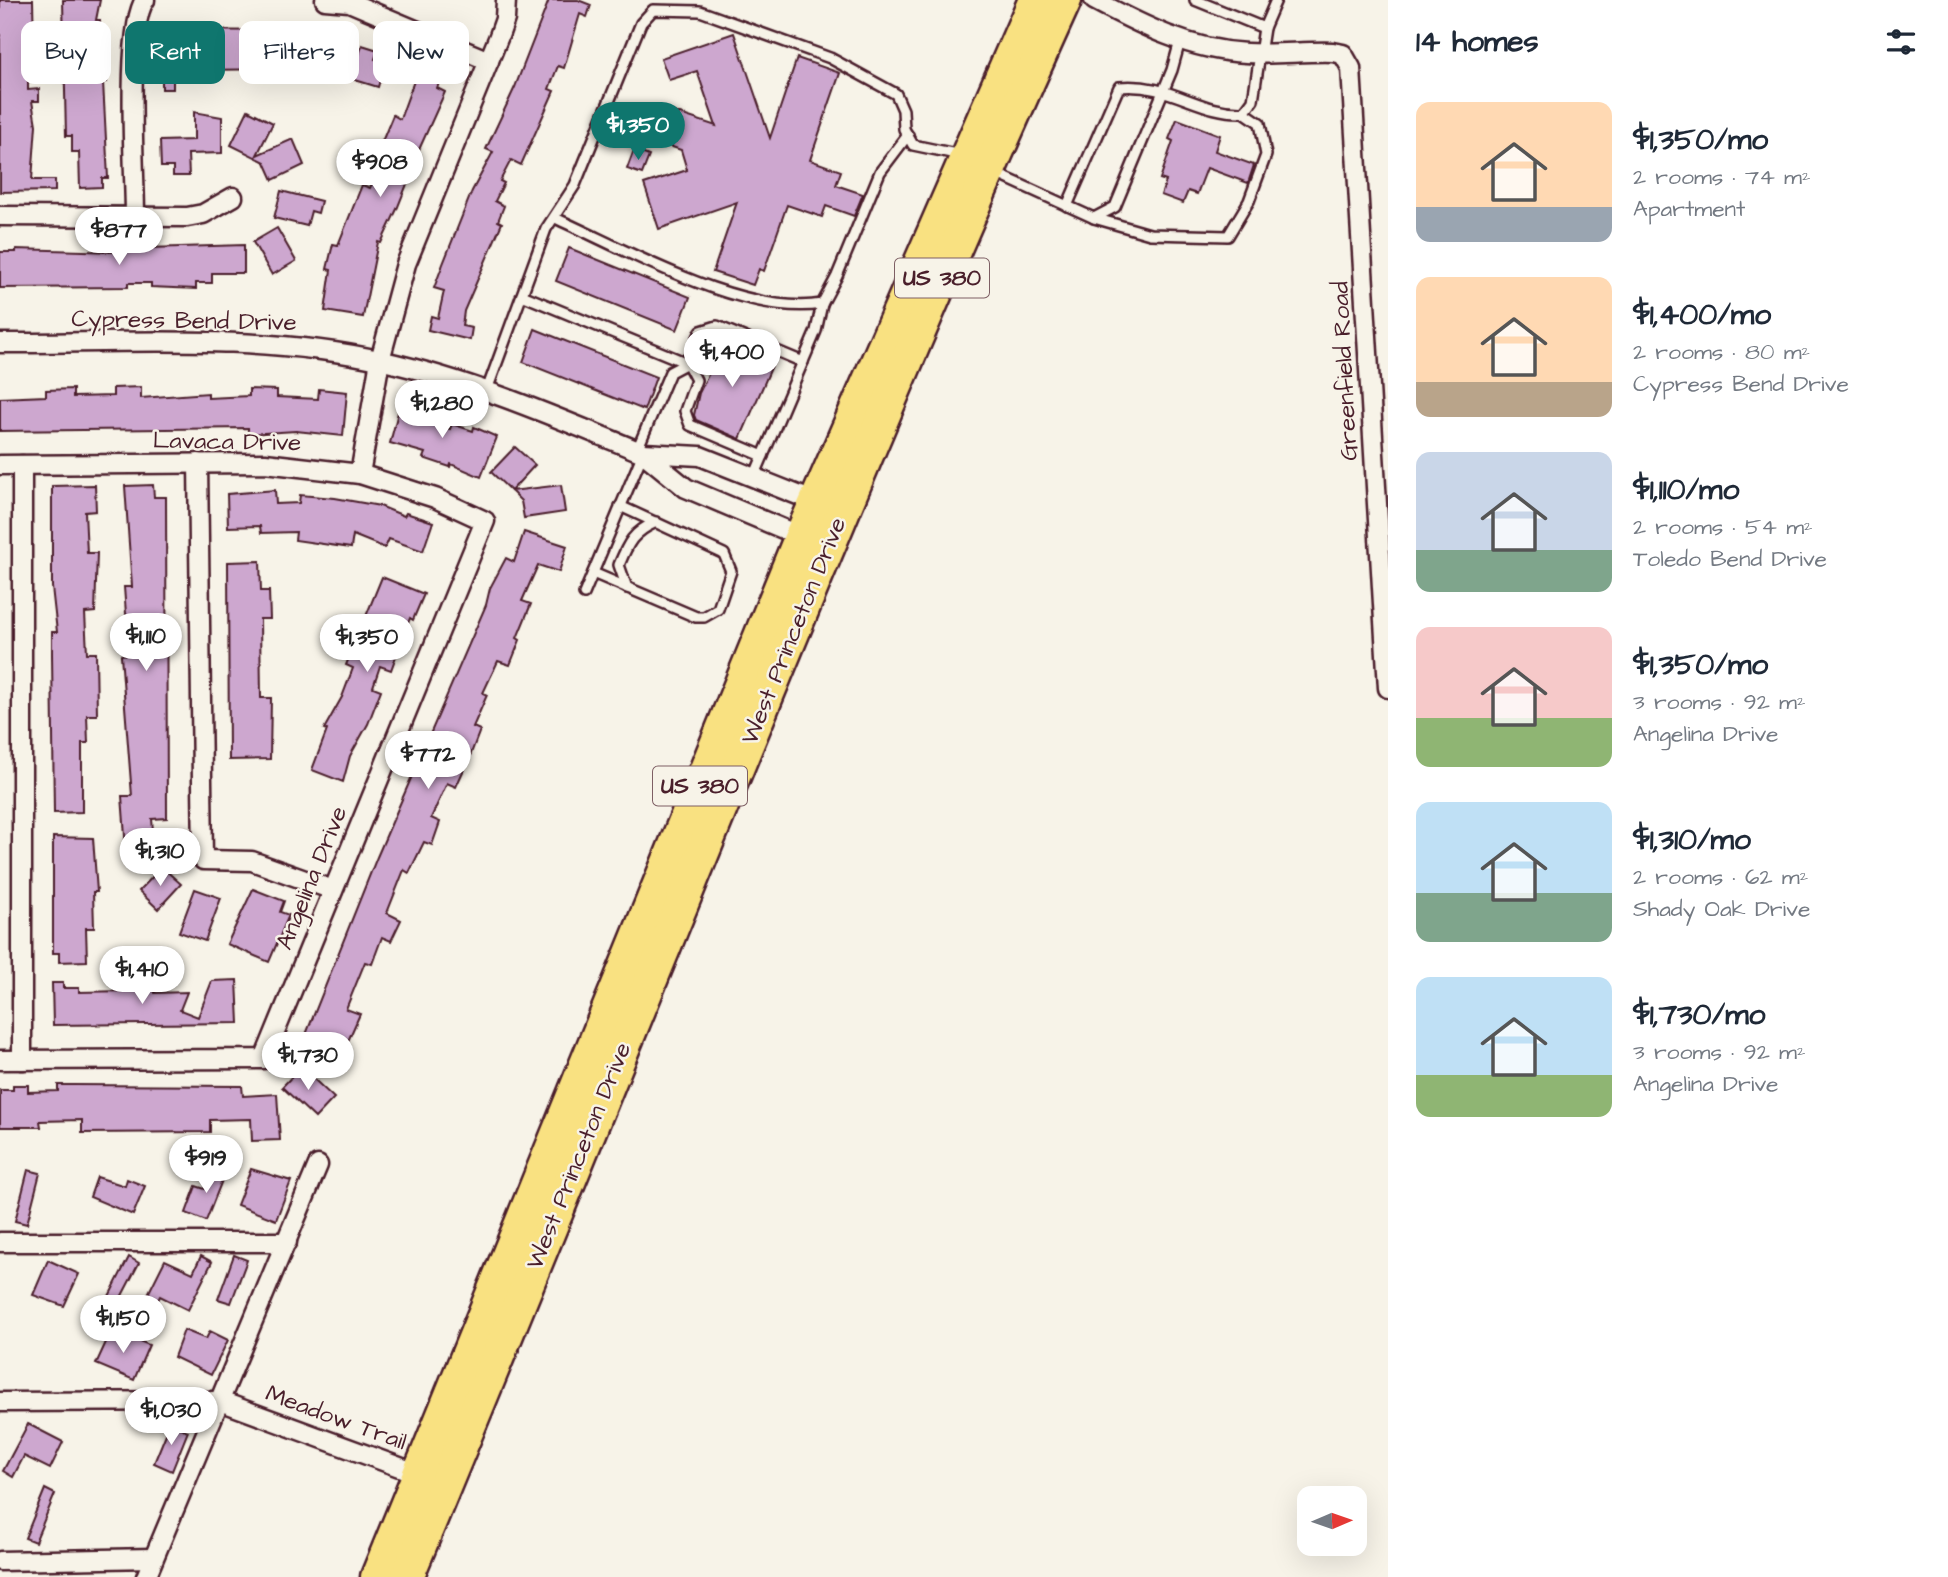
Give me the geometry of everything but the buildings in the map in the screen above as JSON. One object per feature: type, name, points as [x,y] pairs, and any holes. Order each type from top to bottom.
[{"type":"highway","name":"West Princeton Drive","points":[[407,1577],[433,1479],[814,541],[976,163],[1035,0]]},
{"type":"highway","name":"West Princeton Drive","points":[[976,163],[1065,0]]},
{"type":"highway","name":"West Princeton Drive","points":[[377,1577],[433,1479]]},
{"type":"street","points":[[325,0],[349,2],[489,61]]},
{"type":"street","points":[[360,474],[380,360],[406,264],[505,19],[506,0]]},
{"type":"street","points":[[1094,0],[1152,31],[1180,41],[1219,50],[1262,53]]},
{"type":"street","points":[[135,215],[135,42],[142,5]]},
{"type":"street","name":"Greenfield Road","points":[[1262,53],[1343,54],[1351,68],[1385,587],[1388,688]]},
{"type":"street","points":[[0,216],[187,217],[203,214],[233,197]]},
{"type":"street","name":"Cypress Bend Drive","points":[[0,343],[242,343],[309,348],[380,360],[487,390],[640,452],[686,488],[814,541]]},
{"type":"street","name":"Cypress Bend Drive","points":[[640,452],[700,456],[830,508]]},
{"type":"street","points":[[198,463],[202,860],[252,861],[333,890]]},
{"type":"street","name":"Lavaca Drive","points":[[0,465],[265,463],[360,474],[435,498],[485,521]]},
{"type":"street","points":[[0,1060],[22,1060],[22,465]]},
{"type":"street","name":"Angelina Drive","points":[[22,1060],[264,1059],[485,521]]},
{"type":"street","points":[[146,1577],[318,1164]]},
{"type":"street","points":[[0,1242],[286,1242]]},
{"type":"street","name":"Meadow Trail","points":[[0,1402],[220,1401],[433,1479]]},
{"type":"street","points":[[0,1561],[153,1558]]},
{"type":"lane","points":[[1195,0],[1214,2],[1264,28]]},
{"type":"lane","points":[[1244,112],[1253,100],[1264,28],[1276,0]]},
{"type":"lane","points":[[487,390],[546,229],[575,185],[641,23],[653,10],[700,10],[830,58],[896,94],[913,145],[976,163],[1067,206],[1094,218],[1150,234],[1228,236],[1249,201],[1266,156],[1260,123],[1244,112],[1226,113],[1164,89],[1136,85],[1119,87],[1067,206]]},
{"type":"lane","points":[[1094,218],[1115,207],[1164,89],[1180,41]]},
{"type":"lane","points":[[754,477],[816,331],[822,304],[837,276],[880,172],[908,135]]},
{"type":"lane","points":[[555,218],[712,288],[804,307],[822,304]]},
{"type":"lane","points":[[522,295],[687,363],[696,380],[685,411],[685,419],[690,425],[763,456]]},
{"type":"lane","points":[[584,594],[670,372],[687,363],[701,331],[717,326],[803,362]]},
{"type":"lane","points":[[593,573],[696,617],[704,617],[718,609],[730,571],[724,554],[620,506]]},
{"type":"lane","points":[[627,588],[619,565],[628,544],[639,529],[656,522]]}]
